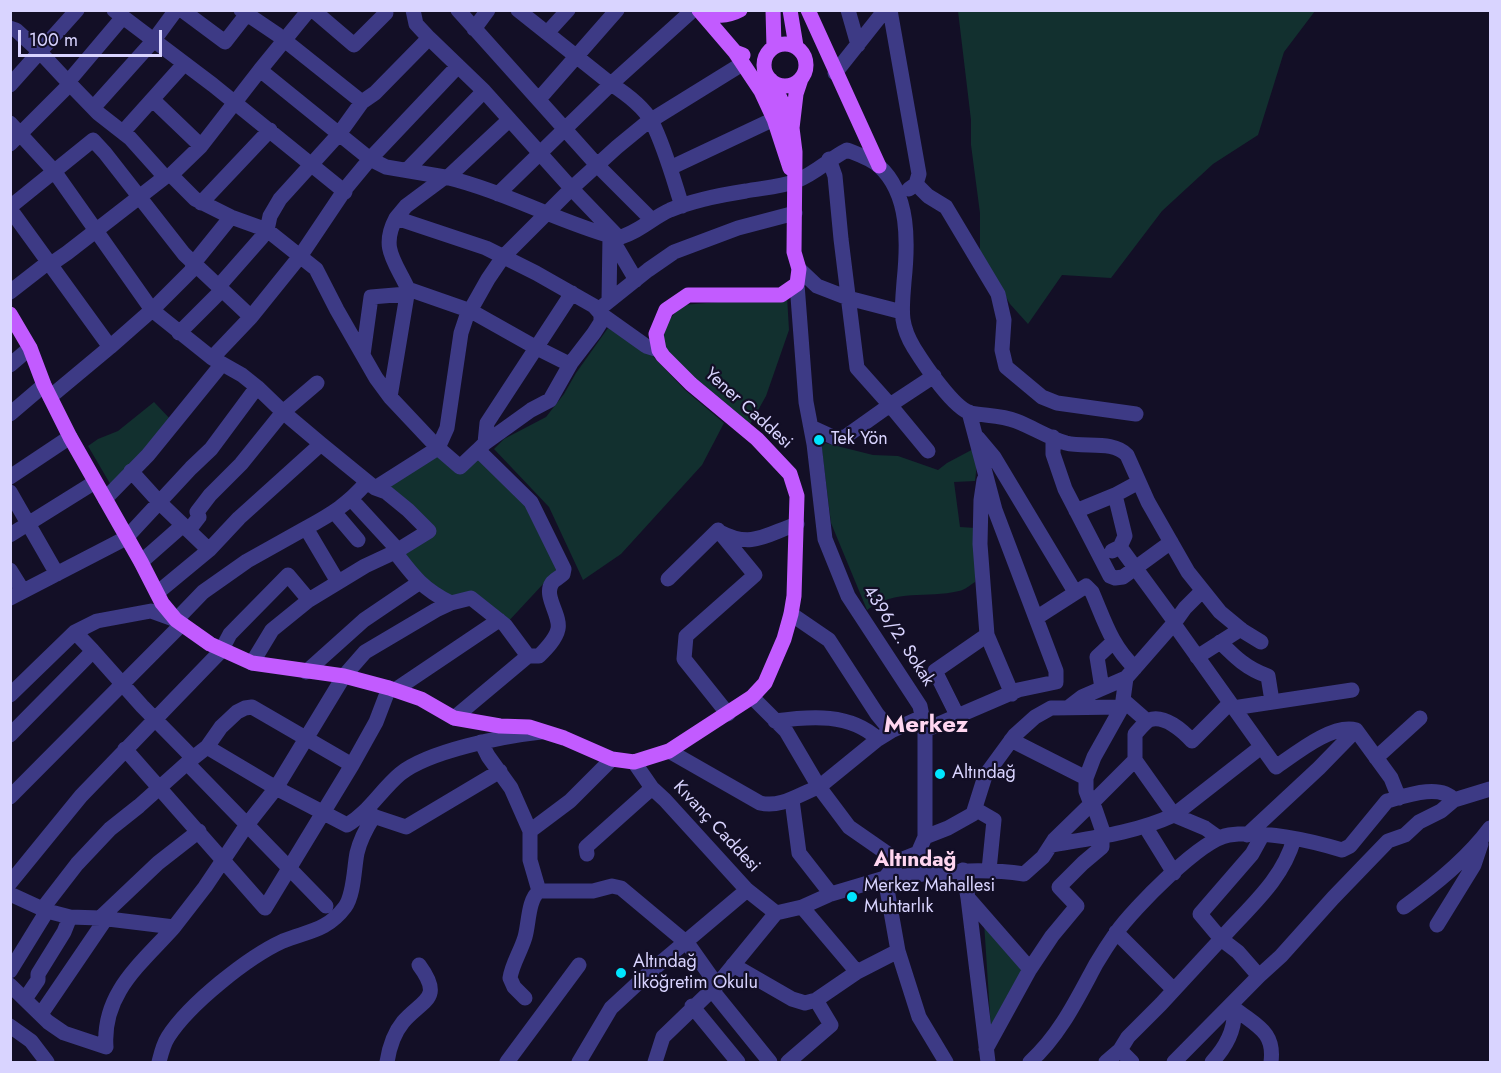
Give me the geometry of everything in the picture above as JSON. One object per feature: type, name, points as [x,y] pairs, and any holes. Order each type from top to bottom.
[{"type":"main road","points":[[701,10],[721,16],[740,10]]},
{"type":"main road","points":[[701,10],[741,57],[761,91],[774,119],[795,182]]},
{"type":"main road","points":[[773,10],[772,48],[765,60],[769,77],[792,128]]},
{"type":"main road","points":[[790,10],[796,46]]},
{"type":"main road","points":[[808,10],[879,166]]},
{"type":"main road","points":[[659,350],[656,334],[666,310],[677,300],[688,295],[781,296],[798,277],[794,252],[795,182],[792,128],[796,94],[807,64],[804,54],[796,46],[785,44],[741,57]]},
{"type":"main road","points":[[741,57],[786,86],[801,79]]},
{"type":"main road","points":[[10,314],[30,348],[47,391],[70,437],[162,603],[179,622],[221,651],[252,663],[344,676],[421,699],[454,718],[546,731],[612,759],[634,762]]},
{"type":"main road","name":"Yener Caddesi","points":[[634,762],[669,751],[752,697],[765,683],[784,639],[791,614],[797,524],[797,496],[790,474],[758,439],[691,384],[663,357],[659,350]]},
{"type":"street","points":[[10,85],[77,10]]},
{"type":"street","points":[[93,108],[154,40],[176,10]]},
{"type":"street","points":[[182,10],[225,42],[246,12],[362,102]]},
{"type":"street","points":[[10,292],[168,176],[201,146],[260,70],[311,10],[354,45],[387,13]]},
{"type":"street","points":[[413,10],[416,24],[484,91],[614,237],[636,280]]},
{"type":"street","points":[[458,10],[597,165],[651,219]]},
{"type":"street","points":[[474,29],[488,10]]},
{"type":"street","points":[[518,10],[625,93],[651,120],[682,206]]},
{"type":"street","points":[[547,33],[568,10]]},
{"type":"street","points":[[539,99],[617,10]]},
{"type":"street","points":[[498,194],[611,84],[693,10]]},
{"type":"street","points":[[848,10],[858,45]]},
{"type":"street","points":[[835,73],[885,10]]},
{"type":"street","points":[[890,10],[919,174],[912,189],[897,189]]},
{"type":"street","points":[[252,663],[272,630],[309,600],[429,531],[386,492],[371,485],[321,444],[257,387],[217,361],[152,310],[54,171],[14,133],[69,83],[119,13],[236,103],[345,192]]},
{"type":"street","points":[[10,28],[16,30],[40,52],[93,108],[123,132],[195,200],[231,217],[267,230],[316,269],[376,378],[390,397],[438,448],[460,467],[481,447],[531,410],[550,400],[571,363],[601,322],[614,237]]},
{"type":"street","points":[[180,333],[220,289],[267,230],[270,216],[279,199],[339,134],[362,102],[375,93],[429,38]]},
{"type":"street","points":[[10,797],[122,684],[179,622],[203,592],[247,561],[335,513],[371,485],[438,448],[447,428],[461,333],[488,279],[503,257],[597,165],[651,120],[741,57]]},
{"type":"street","points":[[123,132],[184,64]]},
{"type":"street","points":[[105,499],[148,455],[217,361],[301,255],[370,159],[458,66]]},
{"type":"street","points":[[260,70],[370,159],[386,166],[446,177],[614,237],[625,237],[651,219],[682,206],[723,194],[795,182],[815,173],[830,159],[847,150],[863,131]]},
{"type":"street","points":[[407,170],[484,91]]},
{"type":"street","points":[[153,100],[201,146]]},
{"type":"street","points":[[670,168],[774,119]]},
{"type":"street","points":[[390,397],[408,292],[388,247],[388,232],[406,206],[446,177],[509,120]]},
{"type":"street","points":[[201,203],[270,130]]},
{"type":"street","points":[[110,347],[10,208],[93,140],[194,264],[251,317]]},
{"type":"street","points":[[847,150],[879,166],[897,189],[902,204],[905,231],[903,324],[913,347],[958,405],[969,412],[1003,416],[1066,443],[1118,448],[1127,455],[1171,542],[1202,591],[1220,612],[1261,642]]},
{"type":"street","points":[[830,159],[835,176],[857,368],[928,451]]},
{"type":"street","points":[[916,184],[928,196],[946,207],[998,294],[1004,320],[1002,350],[1006,367],[1035,393],[1057,403],[1136,414]]},
{"type":"street","points":[[603,308],[674,252],[738,228],[795,213]]},
{"type":"street","points":[[10,414],[110,347],[152,310],[192,270],[194,264],[231,217]]},
{"type":"street","points":[[396,218],[486,248],[536,273],[603,308],[646,346],[659,350]]},
{"type":"street","points":[[798,277],[848,298],[902,312]]},
{"type":"street","name":"4396/2. Sokak","points":[[798,277],[806,402],[825,539],[848,596],[920,706],[924,724],[926,837]]},
{"type":"street","points":[[363,355],[371,297],[408,292],[471,311],[535,347],[571,363]]},
{"type":"street","points":[[481,447],[487,423],[572,293]]},
{"type":"street","points":[[10,365],[30,348]]},
{"type":"street","points":[[811,427],[835,438],[845,437],[934,376]]},
{"type":"street","points":[[141,562],[199,517],[197,512],[210,495],[241,464],[283,412],[317,383]]},
{"type":"street","points":[[10,570],[17,595],[126,538],[211,449],[257,387]]},
{"type":"street","points":[[669,751],[760,803],[776,804],[792,800],[805,792],[819,788],[891,731],[958,717],[1012,693],[1056,682],[1056,671],[995,510],[969,412]]},
{"type":"street","points":[[976,436],[994,457],[1075,592]]},
{"type":"street","points":[[10,477],[70,437]]},
{"type":"street","points":[[1053,437],[1053,454],[1065,489],[1110,576],[1124,577],[1171,542]]},
{"type":"street","points":[[157,593],[209,550],[239,519],[321,444]]},
{"type":"street","points":[[454,718],[528,656],[539,656],[550,645],[558,629],[550,588],[552,583],[563,574],[564,569],[531,502],[481,447]]},
{"type":"street","points":[[131,471],[160,503],[209,550]]},
{"type":"street","points":[[985,473],[981,500],[980,544],[987,635],[1012,693]]},
{"type":"street","points":[[10,535],[95,482]]},
{"type":"street","points":[[1076,511],[1139,482]]},
{"type":"street","points":[[10,492],[57,574]]},
{"type":"street","points":[[1101,557],[1120,547],[1125,536],[1115,495]]},
{"type":"street","points":[[352,500],[429,592],[451,603]]},
{"type":"street","points":[[335,513],[358,540]]},
{"type":"street","points":[[718,530],[734,539],[759,540],[797,524]]},
{"type":"street","points":[[306,528],[338,582]]},
{"type":"street","points":[[668,579],[718,530]]},
{"type":"street","points":[[718,530],[755,575],[686,636],[684,659],[728,714]]},
{"type":"street","points":[[1120,547],[1231,706],[1276,766],[1330,732],[1344,728],[1356,730],[1390,777],[1399,798]]},
{"type":"street","points":[[10,883],[81,796],[221,651],[230,634],[288,575],[309,600]]},
{"type":"street","points":[[306,672],[364,620],[420,582]]},
{"type":"street","points":[[987,1056],[1030,969],[1052,936],[1077,906],[1059,887],[1102,847],[1095,809],[1086,791],[1086,778],[1094,757],[1123,703],[1130,673],[1113,642],[1092,592],[1086,586],[1036,618]]},
{"type":"street","points":[[1070,707],[1082,697],[1130,673],[1202,591]]},
{"type":"street","points":[[10,985],[48,1022],[64,1033],[106,1047],[105,1034],[109,1010],[121,986],[174,927],[224,860],[246,826],[276,788],[344,676],[365,652],[451,603],[471,598],[499,620],[518,640],[528,656]]},
{"type":"street","points":[[10,695],[75,632],[97,621],[151,611],[179,622]]},
{"type":"street","points":[[791,614],[829,640],[877,714],[891,731]]},
{"type":"street","points":[[125,749],[265,908],[352,765],[392,689],[499,620]]},
{"type":"street","points":[[1197,657],[1241,629]]},
{"type":"street","points":[[75,632],[155,719],[246,826],[326,906]]},
{"type":"street","points":[[958,717],[935,671],[987,635]]},
{"type":"street","points":[[1102,688],[1097,657],[1113,642]]},
{"type":"street","points":[[1220,642],[1241,663],[1252,670],[1268,675],[1272,701]]},
{"type":"street","points":[[10,735],[93,651]]},
{"type":"street","points":[[1046,684],[1051,708]]},
{"type":"street","points":[[1219,838],[1206,828],[1174,815],[1135,760],[1135,734],[1148,721],[1154,719],[1167,722],[1184,732],[1192,741],[1231,706],[1352,690]]},
{"type":"street","points":[[752,697],[786,731],[819,788],[849,826],[898,861]]},
{"type":"street","points":[[946,1062],[919,1017],[898,951],[885,878],[898,861],[918,853],[926,837],[973,814],[985,776],[1011,740],[1035,717],[1051,708],[1123,703],[1148,721]]},
{"type":"street","points":[[10,971],[45,910],[77,864],[110,829],[207,747],[221,727],[237,712],[252,707],[352,765]]},
{"type":"street","points":[[775,721],[810,717],[843,720],[869,730],[878,740]]},
{"type":"street","points":[[1376,758],[1420,718]]},
{"type":"street","points":[[1259,976],[1238,952],[1221,939],[1200,914],[1252,854],[1255,835],[1356,730]]},
{"type":"street","points":[[159,1062],[167,1039],[193,1007],[261,952],[285,941],[314,932],[325,926],[346,906],[357,850],[369,815],[367,807],[412,765],[481,742],[546,731]]},
{"type":"street","points":[[1011,740],[1086,778]]},
{"type":"street","points":[[481,742],[511,788],[530,831],[530,860],[539,891]]},
{"type":"street","points":[[207,747],[276,788],[347,825],[369,815],[406,826],[500,771]]},
{"type":"street","points":[[1051,845],[1110,836],[1174,815],[1261,747]]},
{"type":"street","points":[[530,831],[570,801],[612,759]]},
{"type":"street","points":[[654,1060],[663,1037],[692,1006],[714,987],[776,913],[802,908],[831,894],[885,878],[963,870],[1024,874],[1135,760]]},
{"type":"street","name":"Kıvanç Caddesi","points":[[634,762],[652,788],[747,890],[776,913]]},
{"type":"street","points":[[587,854],[586,848],[652,788]]},
{"type":"street","points":[[1174,1062],[1231,1008],[1388,841],[1405,835],[1419,822],[1442,811],[1454,800],[1491,789]]},
{"type":"street","points":[[1030,1062],[1067,1018],[1116,932],[1144,901],[1203,847],[1228,835],[1255,835],[1317,842],[1342,850],[1350,846],[1387,801],[1438,791],[1449,794],[1454,800]]},
{"type":"street","points":[[792,800],[798,853],[831,894]]},
{"type":"street","points":[[975,809],[994,820],[989,870]]},
{"type":"street","points":[[1144,826],[1174,873]]},
{"type":"street","points":[[1404,907],[1432,888],[1491,829]]},
{"type":"street","points":[[1437,925],[1474,865],[1479,847],[1491,829]]},
{"type":"street","points":[[41,1014],[103,919],[158,863],[199,831]]},
{"type":"street","points":[[1106,1062],[1120,1050],[1128,1036],[1253,906],[1279,874],[1289,856],[1294,839]]},
{"type":"street","points":[[963,870],[987,1056]]},
{"type":"street","points":[[539,891],[593,891],[612,886],[621,888],[685,942],[714,987],[770,1062]]},
{"type":"street","points":[[579,1062],[611,1008],[747,890]]},
{"type":"street","points":[[525,998],[514,987],[510,978],[525,936],[532,903],[539,891]]},
{"type":"street","points":[[10,894],[45,910],[70,917],[174,927]]},
{"type":"street","points":[[968,898],[1030,969]]},
{"type":"street","points":[[802,908],[857,972]]},
{"type":"street","points":[[25,999],[38,980],[38,974],[64,932],[70,917]]},
{"type":"street","points":[[1116,932],[1173,989]]},
{"type":"street","points":[[733,965],[792,999],[805,1003],[816,1000],[857,972],[898,951]]},
{"type":"street","points":[[387,1062],[397,1031],[404,1021],[424,1003],[431,989],[430,979],[419,965]]},
{"type":"street","points":[[507,1062],[579,965]]},
{"type":"street","points":[[792,1062],[831,1025],[816,1000]]},
{"type":"street","points":[[692,1006],[738,1062]]},
{"type":"street","points":[[1212,1062],[1229,1037],[1235,1018],[1231,1008]]},
{"type":"street","points":[[1231,1008],[1266,1034],[1273,1050],[1271,1062]]},
{"type":"street","points":[[10,1026],[30,1041],[47,1062]]},
{"type":"street","points":[[1120,1050],[1132,1062]]},
{"type":"green space","points":[[958,11],[1315,11],[1284,52],[1258,135],[1213,164],[1162,211],[1111,278],[1062,275],[1028,324],[1010,304],[980,252],[980,213]]},
{"type":"green space","points":[[787,296],[789,330],[766,396],[748,428],[665,352],[666,326],[683,305]]},
{"type":"green space","points":[[608,328],[651,354],[685,390],[724,423],[702,465],[621,554],[583,580],[549,507],[494,449],[504,439],[546,417]]},
{"type":"green space","points":[[154,402],[173,422],[112,487],[88,446],[118,431]]},
{"type":"green space","points":[[821,442],[873,455],[898,456],[938,470],[979,446],[975,481],[954,482],[960,527],[976,528],[975,582],[959,591],[900,596],[878,603],[867,610],[831,523]]},
{"type":"green space","points":[[438,451],[460,473],[478,454],[530,504],[558,568],[505,625],[473,595],[452,599],[425,581],[402,555],[429,531],[379,489]]},
{"type":"green space","points":[[984,922],[1024,969],[991,1030]]},
{"type":"place","name":"Tek Yön","points":[[819,440]]},
{"type":"place","name":"Altındağ","points":[[940,774]]},
{"type":"place","name":"Merkez Mahallesi Muhtarlık","points":[[852,897]]},
{"type":"place","name":"Altındağ İlköğretim Okulu","points":[[621,973]]},
{"type":"district","name":"Merkez","points":[[926,726]]},
{"type":"district","name":"Altındağ","points":[[915,861]]}]
